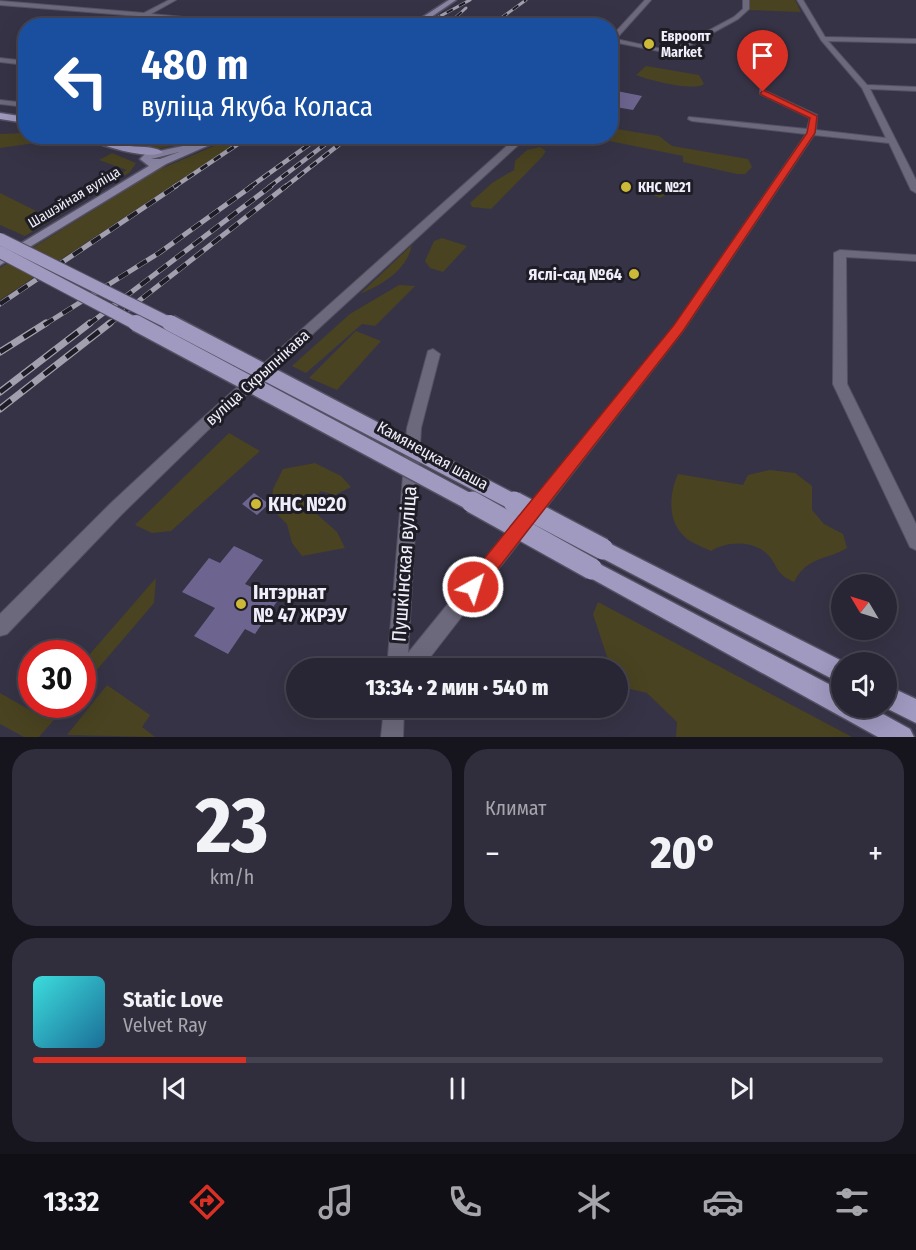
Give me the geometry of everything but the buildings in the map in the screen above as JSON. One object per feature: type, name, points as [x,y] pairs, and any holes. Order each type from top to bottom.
[{"type":"main road","points":[[425,18],[453,0]]},
{"type":"main road","points":[[0,116],[18,119]]},
{"type":"main road","points":[[112,144],[164,156]]},
{"type":"main road","points":[[124,148],[146,160],[208,144]]},
{"type":"main road","name":"Шашэйная вуліца","points":[[0,261],[134,178],[164,156]]},
{"type":"main road","points":[[134,178],[145,169],[146,160]]},
{"type":"main road","name":"Камянецкая шаша","points":[[0,239],[168,322],[831,667]]},
{"type":"main road","name":"Камянецкая шаша","points":[[0,252],[366,444],[831,698]]},
{"type":"main road","points":[[897,702],[916,711]]},
{"type":"main road","points":[[867,718],[902,737]]},
{"type":"street","points":[[138,18],[173,0]]},
{"type":"street","points":[[618,33],[648,0]]},
{"type":"street","points":[[618,42],[672,53],[736,18],[746,9],[746,0]]},
{"type":"street","points":[[800,0],[823,39],[865,87],[916,190]]},
{"type":"street","points":[[0,3],[189,18]]},
{"type":"street","points":[[823,39],[916,41]]},
{"type":"street","points":[[0,60],[18,62]]},
{"type":"street","points":[[865,87],[916,89]]},
{"type":"street","points":[[417,658],[536,504],[679,328],[811,133],[814,117],[763,92]]},
{"type":"street","points":[[0,102],[18,104]]},
{"type":"street","points":[[692,119],[811,133],[854,135],[890,141]]},
{"type":"street","name":"вуліца Скрыпнікава","points":[[0,627],[116,509],[202,426],[515,144]]},
{"type":"street","points":[[916,258],[840,253],[838,324],[840,384],[916,542]]},
{"type":"street","name":"Пушкінская вуліца","points":[[398,658],[414,428],[433,354]]},
{"type":"street","points":[[392,737],[393,718]]},
{"type":"shaded area","points":[[750,0],[795,0],[801,12],[749,10]]},
{"type":"shaded area","points":[[646,66],[699,75],[704,84],[691,87],[682,86],[636,75]]},
{"type":"shaded area","points":[[618,129],[659,136],[672,146],[748,159],[752,167],[745,174],[737,174],[683,162],[683,156],[618,143]]},
{"type":"shaded area","points":[[18,133],[18,144],[28,144],[0,148],[0,134]]},
{"type":"shaded area","points":[[135,144],[181,144],[156,149]]},
{"type":"shaded area","points":[[219,144],[234,144],[0,300],[0,268],[158,170]]},
{"type":"shaded area","points":[[540,147],[546,151],[542,157],[491,209],[472,207],[470,203],[492,183],[514,170],[515,161],[527,150]]},
{"type":"shaded area","points":[[112,153],[136,163],[130,172],[25,236],[0,225],[0,193],[42,214],[127,170],[99,160]]},
{"type":"shaded area","points":[[635,183],[687,185],[693,189],[675,190],[660,198],[638,188]]},
{"type":"shaded area","points":[[442,238],[467,246],[443,272],[430,268],[425,261],[434,241]]},
{"type":"shaded area","points":[[412,245],[405,262],[392,276],[360,294]]},
{"type":"shaded area","points":[[399,285],[415,286],[375,326],[362,324],[306,373],[292,366],[350,314]]},
{"type":"shaded area","points":[[356,331],[381,341],[337,390],[309,378]]},
{"type":"shaded area","points":[[229,433],[260,451],[171,531],[152,533],[135,525]]},
{"type":"shaded area","points":[[315,463],[341,476],[351,487],[335,495],[320,491],[311,509],[337,532],[345,548],[302,556],[292,543],[287,524],[271,508],[273,489],[283,469]]},
{"type":"shaded area","points":[[770,470],[795,473],[812,486],[812,510],[824,524],[843,534],[847,548],[811,563],[794,582],[779,572],[769,556],[759,548],[745,544],[730,544],[711,551],[694,543],[679,531],[671,507],[678,474],[743,485],[748,475]]},
{"type":"shaded area","points":[[156,578],[154,603],[96,671],[96,647]]},
{"type":"shaded area","points":[[598,602],[852,737],[676,737],[677,722],[647,693],[628,688],[628,658],[607,658],[593,614]]},
{"type":"shaded area","points":[[107,685],[150,715],[142,727],[155,737],[67,735],[81,718],[96,718],[96,699]]},
{"type":"shaded area","points":[[0,693],[18,703],[18,718],[56,718],[39,737],[24,737],[0,724]]},
{"type":"railway","points":[[437,18],[470,0]]},
{"type":"railway","points":[[501,18],[526,0]]},
{"type":"railway","points":[[455,18],[466,8]]},
{"type":"railway","points":[[174,187],[238,144]]},
{"type":"railway","points":[[250,187],[310,144]]},
{"type":"railway","points":[[269,187],[325,144]]},
{"type":"railway","points":[[285,187],[340,144]]},
{"type":"railway","points":[[0,304],[176,186]]},
{"type":"railway","points":[[44,325],[159,253],[252,186]]},
{"type":"railway","points":[[88,325],[271,186]]},
{"type":"railway","points":[[108,325],[286,186]]},
{"type":"railway","points":[[0,352],[46,323]]},
{"type":"railway","points":[[0,392],[90,323]]},
{"type":"railway","points":[[0,409],[110,323]]},
{"type":"place","name":"Евроопт Market","points":[[649,44]]},
{"type":"place","name":"КНС №21","points":[[626,187]]},
{"type":"place","name":"Яслі-сад №64","points":[[634,274]]},
{"type":"place","name":"КНС №20","points":[[256,504]]},
{"type":"place","name":"Інтэрнат № 47 ЖРЭУ","points":[[241,604]]},
{"type":"route","points":[[473,587],[536,504],[679,328],[811,133],[814,117],[763,92]]}]
